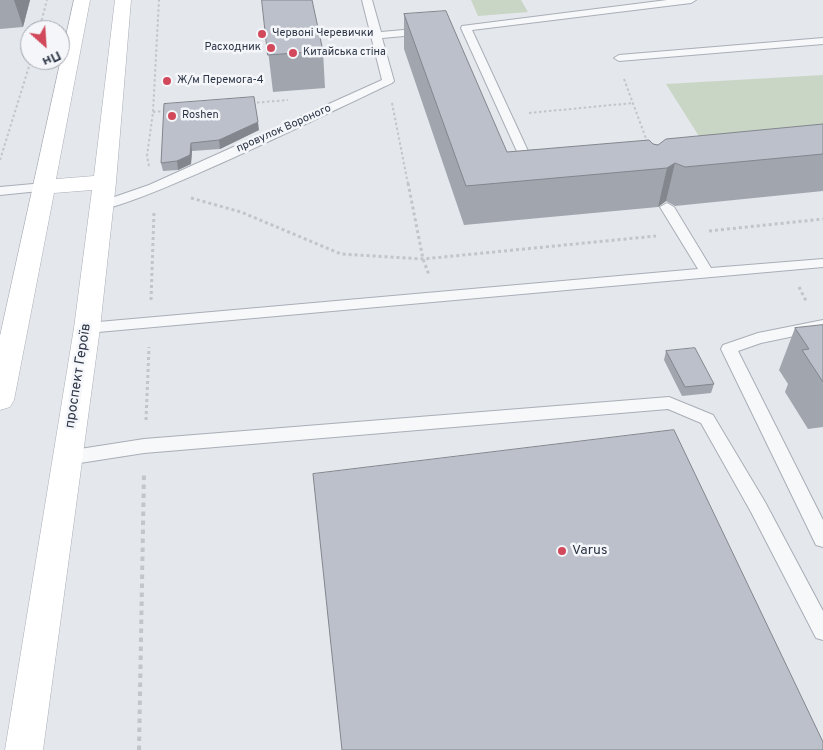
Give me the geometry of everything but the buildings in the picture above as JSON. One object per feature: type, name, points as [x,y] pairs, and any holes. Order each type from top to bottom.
[{"type":"main road","points":[[0,400],[82,0]]},
{"type":"main road","name":"проспект Героїв","points":[[24,750],[87,328],[124,0]]},
{"type":"main road","points":[[44,187],[103,194]]},
{"type":"lane","points":[[367,0],[388,81]]},
{"type":"lane","points":[[554,153],[524,155],[462,28],[691,0]]},
{"type":"lane","points":[[376,36],[439,30]]},
{"type":"lane","points":[[619,58],[823,41]]},
{"type":"lane","name":"провулок Вороного","points":[[103,194],[154,188],[388,81]]},
{"type":"lane","points":[[0,190],[44,187]]},
{"type":"lane","points":[[667,207],[708,273]]},
{"type":"lane","points":[[87,328],[823,263]]},
{"type":"lane","points":[[821,533],[729,349],[758,338],[822,325]]},
{"type":"lane","points":[[67,458],[144,446],[669,403],[706,420],[758,507],[823,631]]},
{"type":"path","points":[[42,20],[47,0]]},
{"type":"path","points":[[159,0],[153,112],[147,156],[154,188],[241,212],[341,254],[423,259],[823,219]]},
{"type":"path","points":[[0,160],[28,70]]},
{"type":"path","points":[[388,81],[423,259],[436,297]]},
{"type":"path","points":[[252,104],[292,100]]},
{"type":"path","points":[[506,115],[633,103]]},
{"type":"path","points":[[153,112],[172,110]]},
{"type":"path","points":[[788,266],[822,325]]},
{"type":"green space","points":[[471,0],[521,0],[528,12],[478,16]]},
{"type":"green space","points":[[823,75],[823,133],[702,141],[666,84]]},
{"type":"place","name":"Червоні Черевички","points":[[262,34]]},
{"type":"place","name":"Расходник","points":[[271,48]]},
{"type":"place","name":"Китайська стіна","points":[[293,53]]},
{"type":"place","name":"Ж/м Перемога-4","points":[[167,81]]},
{"type":"place","name":"Roshen","points":[[172,116]]},
{"type":"place","name":"Varus","points":[[562,551]]}]
